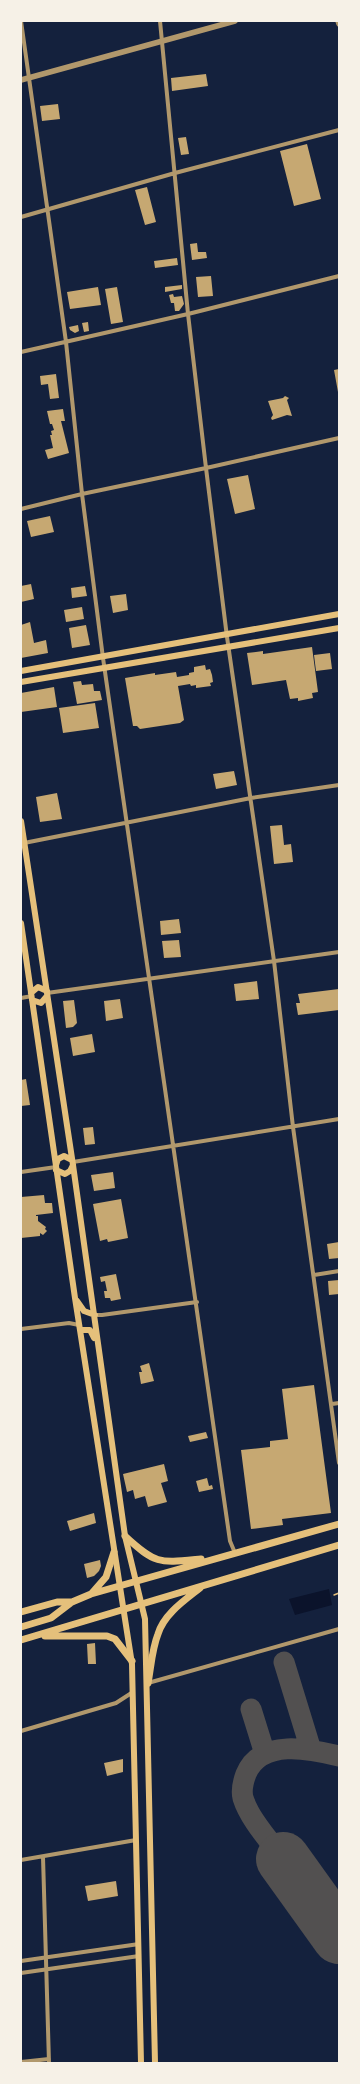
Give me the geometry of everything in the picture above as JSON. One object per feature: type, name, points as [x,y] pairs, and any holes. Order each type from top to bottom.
[{"type":"main road","points":[[21,671],[339,614]]},
{"type":"main road","points":[[21,682],[339,628]]},
{"type":"main road","points":[[21,822],[73,1163],[125,1536],[138,1581],[145,1619],[148,1683],[156,2063]]},
{"type":"main road","points":[[21,923],[79,1327],[132,1661],[141,2063]]},
{"type":"main road","points":[[32,996],[38,987],[47,993]]},
{"type":"main road","points":[[32,996],[41,1003],[47,993]]},
{"type":"main road","points":[[56,1167],[60,1157],[67,1157],[73,1163]]},
{"type":"main road","points":[[56,1167],[65,1174],[70,1171],[73,1163]]},
{"type":"main road","points":[[75,1298],[84,1311],[95,1315]]},
{"type":"main road","points":[[79,1327],[90,1330],[98,1348]]},
{"type":"main road","points":[[21,1627],[51,1618],[72,1602],[91,1594],[339,1524]]},
{"type":"main road","points":[[125,1536],[143,1552],[155,1559],[169,1562],[216,1558]]},
{"type":"main road","points":[[21,1640],[339,1545]]},
{"type":"main road","points":[[91,1594],[106,1577],[114,1552]]},
{"type":"main road","points":[[148,1683],[158,1633],[164,1622],[186,1598],[204,1585]]},
{"type":"main road","points":[[21,1612],[57,1602],[72,1602]]},
{"type":"main road","points":[[35,1636],[88,1634],[107,1636],[115,1639],[132,1661]]},
{"type":"street","points":[[21,21],[66,342],[82,494],[103,656],[197,1302],[230,1541],[235,1553]]},
{"type":"street","points":[[160,21],[188,314],[206,468],[227,635],[274,961],[293,1127],[339,1463]]},
{"type":"street","points":[[21,80],[235,21]]},
{"type":"street","points":[[21,217],[175,173],[339,130]]},
{"type":"street","points":[[21,352],[188,314],[339,276]]},
{"type":"street","points":[[21,509],[82,494],[339,438]]},
{"type":"street","points":[[23,843],[251,798],[339,785]]},
{"type":"street","points":[[47,993],[339,952]]},
{"type":"street","points":[[21,998],[32,996]]},
{"type":"street","points":[[73,1163],[339,1119]]},
{"type":"street","points":[[21,1172],[56,1167]]},
{"type":"street","points":[[314,1274],[339,1271]]},
{"type":"street","points":[[95,1315],[197,1302]]},
{"type":"street","points":[[21,1329],[69,1323],[79,1327]]},
{"type":"street","points":[[332,1404],[339,1403]]},
{"type":"street","points":[[148,1683],[339,1629]]},
{"type":"street","points":[[21,1730],[116,1703],[133,1692]]},
{"type":"street","points":[[21,1860],[136,1840]]},
{"type":"street","points":[[21,2062],[49,2061],[43,1857]]},
{"type":"street","points":[[21,1961],[139,1944]]},
{"type":"street","points":[[21,1973],[139,1956]]},
{"type":"path","points":[[334,1595],[339,1593]]},
{"type":"water","points":[[329,1589],[332,1605],[295,1615],[289,1599]]},
{"type":"building","points":[[206,74],[208,86],[172,91],[171,78]]},
{"type":"building","points":[[58,104],[60,119],[42,121],[40,106]]},
{"type":"building","points":[[186,137],[189,154],[181,155],[178,138]]},
{"type":"building","points":[[307,144],[321,199],[294,206],[280,151]]},
{"type":"building","points":[[147,187],[156,222],[145,225],[135,190]]},
{"type":"building","points":[[197,243],[198,252],[206,252],[207,258],[192,260],[190,244]]},
{"type":"building","points":[[177,258],[178,265],[155,268],[154,261]]},
{"type":"building","points":[[211,276],[213,296],[198,297],[196,277]]},
{"type":"building","points":[[182,285],[182,289],[165,292],[165,287]]},
{"type":"building","points":[[98,287],[101,305],[70,309],[67,292]]},
{"type":"building","points":[[117,287],[123,322],[111,324],[105,289]]},
{"type":"building","points":[[173,294],[174,297],[182,296],[184,304],[179,311],[175,311],[174,303],[171,303],[169,295]]},
{"type":"building","points":[[88,322],[89,331],[84,332],[82,323]]},
{"type":"building","points":[[78,325],[79,331],[75,333],[70,330],[69,327]]},
{"type":"building","points":[[339,369],[339,392],[338,392],[334,370]]},
{"type":"building","points":[[56,374],[59,398],[50,399],[48,384],[41,385],[40,376]]},
{"type":"building","points":[[285,396],[289,398],[287,400],[292,416],[287,415],[272,420],[271,418],[273,415],[268,401],[283,398]]},
{"type":"building","points":[[63,409],[65,421],[61,421],[69,453],[48,459],[45,450],[53,448],[50,435],[52,435],[51,431],[54,430],[52,424],[50,424],[47,411]]},
{"type":"building","points":[[248,475],[255,509],[235,514],[227,479]]},
{"type":"building","points":[[50,516],[54,532],[31,537],[27,521]]},
{"type":"building","points":[[31,584],[34,599],[21,602],[21,586]]},
{"type":"building","points":[[85,586],[87,596],[72,598],[71,588]]},
{"type":"building","points":[[126,594],[128,610],[113,613],[110,596]]},
{"type":"building","points":[[82,607],[84,619],[66,622],[64,610]]},
{"type":"building","points":[[30,622],[34,643],[46,640],[48,653],[21,658],[21,625]]},
{"type":"building","points":[[86,625],[90,645],[72,648],[69,628]]},
{"type":"building","points":[[312,647],[318,692],[312,693],[313,698],[298,701],[298,698],[290,699],[286,680],[252,685],[247,653],[263,651],[263,654]]},
{"type":"building","points":[[330,653],[332,669],[316,671],[314,655]]},
{"type":"building","points":[[205,665],[206,670],[210,669],[212,675],[213,682],[210,683],[211,686],[196,688],[196,685],[191,686],[190,684],[178,686],[184,720],[180,723],[140,729],[137,726],[133,726],[125,678],[155,673],[155,675],[176,672],[177,677],[189,675],[189,673],[194,672],[194,667]]},
{"type":"building","points":[[81,681],[82,685],[93,684],[94,691],[100,691],[102,700],[77,704],[73,682]]},
{"type":"building","points":[[54,687],[57,707],[21,712],[21,693]]},
{"type":"building","points":[[95,703],[99,728],[63,733],[59,708]]},
{"type":"building","points":[[234,771],[237,785],[216,789],[213,774]]},
{"type":"building","points":[[57,793],[62,819],[40,822],[36,797]]},
{"type":"building","points":[[282,825],[284,845],[291,844],[293,862],[274,864],[270,826]]},
{"type":"building","points":[[179,919],[181,933],[161,935],[160,921]]},
{"type":"building","points":[[179,940],[181,957],[164,958],[162,941]]},
{"type":"building","points":[[257,981],[259,999],[236,1001],[234,984]]},
{"type":"building","points":[[339,989],[339,1010],[298,1015],[296,1003],[300,1003],[298,994]]},
{"type":"building","points":[[120,999],[123,1018],[106,1021],[104,1001]]},
{"type":"building","points":[[74,1000],[77,1023],[73,1027],[66,1028],[63,1001]]},
{"type":"building","points":[[92,1034],[95,1052],[73,1056],[70,1038]]},
{"type":"building","points":[[26,1079],[30,1105],[21,1106],[21,1080]]},
{"type":"building","points":[[93,1127],[95,1144],[85,1145],[83,1128]]},
{"type":"building","points":[[113,1172],[115,1188],[94,1191],[91,1175]]},
{"type":"building","points":[[44,1195],[45,1203],[52,1203],[53,1213],[36,1216],[38,1216],[38,1221],[46,1227],[45,1229],[47,1231],[43,1235],[40,1233],[40,1236],[21,1238],[21,1197]]},
{"type":"building","points":[[121,1199],[128,1238],[108,1242],[107,1239],[100,1241],[93,1204]]},
{"type":"building","points":[[339,1242],[339,1258],[329,1259],[327,1244]]},
{"type":"building","points":[[116,1274],[121,1299],[111,1301],[110,1298],[105,1298],[104,1291],[107,1291],[105,1281],[101,1282],[100,1277]]},
{"type":"building","points":[[339,1280],[339,1294],[329,1295],[328,1281]]},
{"type":"building","points":[[149,1363],[154,1381],[141,1384],[139,1372],[142,1372],[140,1366]]},
{"type":"building","points":[[314,1385],[331,1513],[282,1519],[283,1525],[251,1529],[241,1450],[270,1447],[270,1441],[288,1439],[282,1389]]},
{"type":"building","points":[[206,1432],[208,1438],[190,1442],[188,1436]]},
{"type":"building","points":[[164,1464],[168,1481],[161,1483],[167,1502],[148,1507],[145,1496],[135,1499],[133,1490],[127,1492],[123,1474]]},
{"type":"building","points":[[207,1478],[209,1486],[212,1485],[213,1489],[199,1492],[196,1481]]},
{"type":"building","points":[[94,1513],[96,1523],[70,1531],[67,1521]]},
{"type":"building","points":[[100,1560],[101,1566],[99,1571],[94,1576],[87,1578],[84,1564]]},
{"type":"building","points":[[95,1643],[96,1664],[88,1664],[87,1644]]},
{"type":"building","points":[[123,1759],[123,1772],[107,1776],[104,1763]]},
{"type":"building","points":[[116,1881],[118,1896],[88,1901],[85,1886]]},
{"type":"taxiway","points":[[284,1662],[311,1750]]},
{"type":"taxiway","points":[[251,1709],[265,1754]]},
{"type":"taxiway","points":[[283,1859],[255,1822],[246,1806],[242,1792],[246,1774],[253,1763],[263,1755],[274,1751],[301,1749],[339,1756]]},
{"type":"runway","points":[[283,1859],[339,1937]]}]
